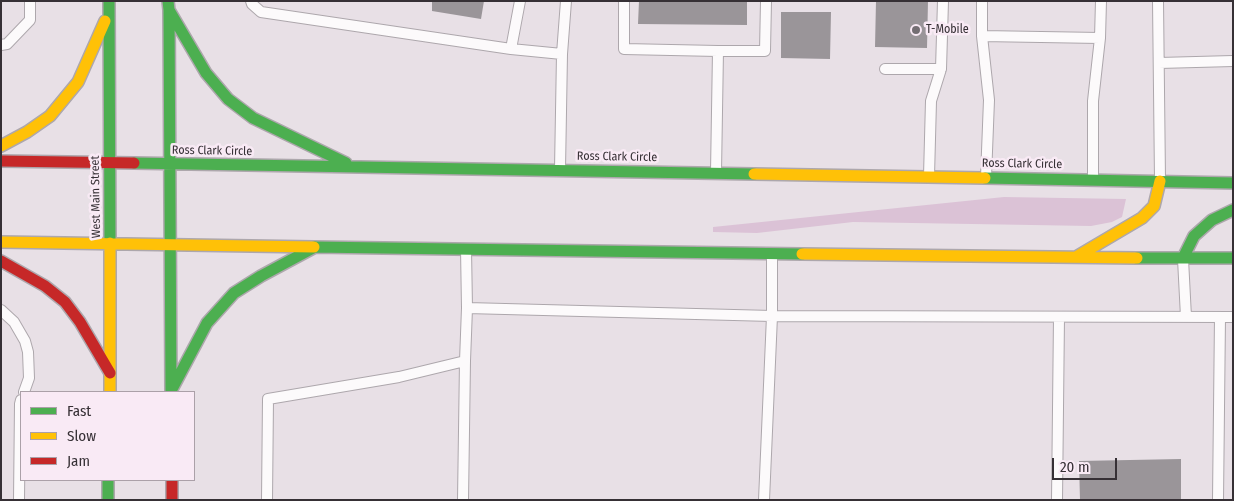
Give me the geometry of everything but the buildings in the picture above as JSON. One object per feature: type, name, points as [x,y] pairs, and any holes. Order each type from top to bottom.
[{"type":"main road","points":[[168,6],[171,391]]},
{"type":"main road","points":[[168,6],[206,73],[228,99],[253,118],[352,166]]},
{"type":"main road","points":[[1,146],[27,132],[50,116],[78,82],[109,7]]},
{"type":"main road","name":"West Main Street","points":[[109,7],[110,391]]},
{"type":"main road","name":"Ross Clark Circle","points":[[1,162],[352,166],[1233,183]]},
{"type":"main road","points":[[1075,258],[1142,218],[1154,206],[1160,181]]},
{"type":"main road","points":[[1182,258],[1194,236],[1212,220],[1233,210]]},
{"type":"main road","points":[[1,242],[1075,258],[1233,258]]},
{"type":"main road","points":[[172,391],[207,323],[234,293],[261,276],[318,246]]},
{"type":"main road","points":[[1,261],[45,286],[65,302],[80,322],[110,373]]},
{"type":"main road","points":[[108,481],[108,500]]},
{"type":"main road","points":[[172,481],[172,500]]},
{"type":"lane","points":[[1,45],[7,44],[30,20],[30,1]]},
{"type":"lane","points":[[251,1],[261,12],[511,49],[562,54]]},
{"type":"lane","points":[[511,49],[520,1]]},
{"type":"lane","points":[[560,170],[562,54],[566,1]]},
{"type":"lane","points":[[624,1],[624,49],[718,51],[765,51],[766,1]]},
{"type":"lane","points":[[929,176],[931,100],[941,69],[943,1]]},
{"type":"lane","points":[[982,1],[982,36],[989,100],[986,177]]},
{"type":"lane","points":[[1093,180],[1093,101],[1100,38],[1100,1]]},
{"type":"lane","points":[[1158,1],[1160,181]]},
{"type":"lane","points":[[982,36],[1100,38]]},
{"type":"lane","points":[[716,173],[718,51]]},
{"type":"lane","points":[[1160,63],[1233,61]]},
{"type":"lane","points":[[885,69],[941,69]]},
{"type":"lane","points":[[464,500],[466,248]]},
{"type":"lane","points":[[764,500],[772,316],[772,253]]},
{"type":"lane","points":[[1182,258],[1186,317]]},
{"type":"lane","points":[[466,308],[772,316],[1233,317]]},
{"type":"lane","points":[[1,310],[14,322],[27,346],[29,378],[24,391]]},
{"type":"lane","points":[[1057,500],[1059,317]]},
{"type":"lane","points":[[1218,500],[1220,317]]},
{"type":"lane","points":[[267,500],[268,399],[399,378],[465,361]]},
{"type":"lane","points":[[19,500],[20,404]]},
{"type":"shaded area","points":[[1004,197],[1126,199],[1122,217],[1112,222],[1091,226],[853,222],[757,233],[713,232],[713,227]]},
{"type":"traffic: fast","points":[[109,1],[110,243]]},
{"type":"traffic: fast","points":[[168,1],[169,10],[206,73],[228,99],[253,118],[346,163]]},
{"type":"traffic: fast","points":[[169,10],[171,391]]},
{"type":"traffic: fast","points":[[134,163],[754,174]]},
{"type":"traffic: fast","points":[[985,178],[1233,183]]},
{"type":"traffic: fast","points":[[1183,258],[1194,236],[1212,220],[1233,210]]},
{"type":"traffic: fast","points":[[314,247],[802,254]]},
{"type":"traffic: fast","points":[[171,391],[207,323],[234,293],[315,247]]},
{"type":"traffic: fast","points":[[1137,258],[1233,258]]},
{"type":"traffic: fast","points":[[108,481],[108,500]]},
{"type":"traffic: slow","points":[[1,146],[27,132],[50,116],[78,82],[105,21]]},
{"type":"traffic: slow","points":[[754,174],[985,178]]},
{"type":"traffic: slow","points":[[1076,257],[1142,218],[1154,206],[1160,181]]},
{"type":"traffic: slow","points":[[1,242],[314,247]]},
{"type":"traffic: slow","points":[[110,243],[110,391]]},
{"type":"traffic: slow","points":[[802,254],[1137,258]]},
{"type":"traffic: jam","points":[[1,161],[134,163]]},
{"type":"traffic: jam","points":[[1,261],[45,286],[65,302],[80,322],[110,373]]},
{"type":"traffic: jam","points":[[172,481],[172,500]]},
{"type":"place","name":"T-Mobile","points":[[916,30]]}]
